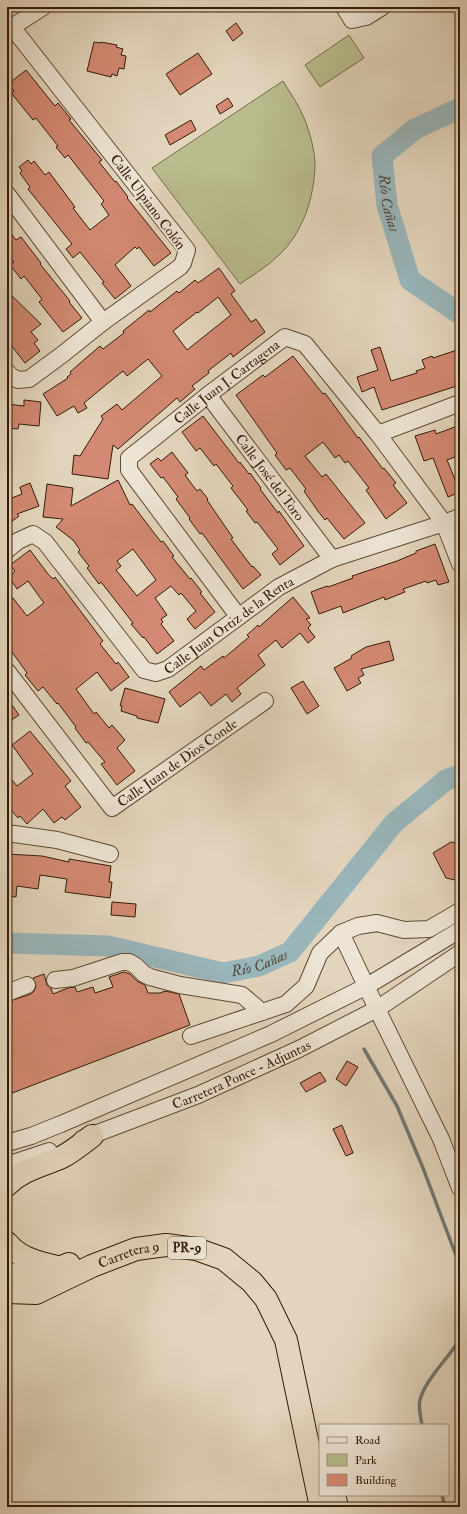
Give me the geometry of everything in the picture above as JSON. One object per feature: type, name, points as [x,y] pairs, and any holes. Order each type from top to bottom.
[{"type":"highway","points":[[7,1185],[15,1177],[28,1170],[63,1156],[92,1136]]},
{"type":"highway","points":[[7,1274],[33,1275],[46,1273],[117,1243],[138,1237],[159,1235],[178,1236],[195,1239],[216,1246],[235,1256],[254,1270],[268,1284],[284,1304],[295,1325],[302,1345],[302,1385]]},
{"type":"highway","points":[[7,1243],[20,1255],[32,1261],[60,1268]]},
{"type":"highway","name":"Carretera 9","points":[[7,1292],[36,1293],[92,1266],[136,1249],[166,1245],[196,1249],[224,1259],[252,1282],[266,1299],[286,1340],[302,1385]]},
{"type":"highway","name":"PR-9","points":[[302,1385],[319,1430]]},
{"type":"highway","name":"PR-9","points":[[302,1385],[319,1494]]},
{"type":"highway","name":"PR-9","points":[[319,1496],[321,1507]]},
{"type":"highway","points":[[334,1496],[337,1507]]},
{"type":"street","points":[[10,30],[43,7]]},
{"type":"street","points":[[344,7],[352,20],[366,17],[382,7]]},
{"type":"street","name":"Calle Ulpiano Colón","points":[[7,372],[18,380],[29,379],[103,322],[180,267],[183,263],[187,250],[10,30]]},
{"type":"street","points":[[7,194],[103,322]]},
{"type":"street","name":"Calle Juan J. Cartagena","points":[[238,616],[129,470],[129,458],[208,395],[285,337],[305,344],[378,434],[444,523],[460,564]]},
{"type":"street","name":"Calle José del Toro","points":[[208,395],[332,559]]},
{"type":"street","points":[[378,434],[460,403]]},
{"type":"street","name":"Calle Juan Ortiz de la Renta","points":[[7,550],[18,541],[33,534],[45,542],[144,670],[156,673],[168,669],[279,587],[332,559],[460,517]]},
{"type":"street","name":"Calle Juan de Dios Conde","points":[[7,671],[112,808],[265,701]]},
{"type":"street","points":[[7,833],[58,840],[110,854]]},
{"type":"street","points":[[191,1036],[286,1004],[306,986],[320,953],[341,933],[358,926],[377,923],[404,930],[429,929],[460,911]]},
{"type":"street","name":"Carretera Ponce - Adjuntas","points":[[7,1143],[31,1136],[61,1124],[271,1034],[367,986],[460,930]]},
{"type":"street","points":[[341,933],[441,1140],[460,1188]]},
{"type":"street","name":"Carretera Ponce - Adjuntas","points":[[7,1165],[92,1136],[198,1095],[299,1049],[377,1009],[460,953]]},
{"type":"street","points":[[55,980],[73,978],[122,962],[129,962],[150,977],[180,985],[242,995],[262,1012]]},
{"type":"street","points":[[7,993],[27,985]]},
{"type":"green space","points":[[349,35],[364,58],[320,87],[305,65]]},
{"type":"green space","points":[[283,81],[300,108],[310,136],[315,160],[312,190],[306,214],[295,236],[270,263],[240,284],[152,168]]},
{"type":"building","points":[[236,23],[243,33],[233,41],[226,31]]},
{"type":"building","points":[[94,42],[117,45],[116,47],[123,49],[121,55],[126,56],[124,69],[119,68],[117,76],[112,74],[111,77],[87,71]]},
{"type":"building","points":[[198,53],[212,74],[180,95],[166,74]]},
{"type":"building","points":[[26,70],[55,106],[58,103],[71,119],[69,120],[102,160],[99,162],[115,182],[116,181],[128,197],[127,198],[171,253],[154,266],[139,247],[137,249],[135,247],[115,265],[131,286],[115,299],[102,283],[104,282],[80,252],[73,258],[66,249],[72,244],[28,189],[30,187],[20,173],[22,171],[19,167],[28,160],[31,164],[34,161],[45,175],[49,172],[90,230],[109,215],[101,204],[104,201],[68,155],[65,158],[56,147],[58,146],[36,118],[33,120],[12,94],[14,91],[8,84]]},
{"type":"building","points":[[228,98],[233,106],[220,114],[216,106]]},
{"type":"building","points":[[191,120],[196,130],[170,145],[165,135]]},
{"type":"building","points":[[7,228],[16,240],[21,237],[82,318],[63,332],[39,302],[42,299],[24,276],[21,279],[10,265],[14,262],[7,253]]},
{"type":"building","points":[[219,268],[235,291],[231,294],[251,322],[256,319],[265,332],[233,357],[231,353],[208,371],[209,373],[192,386],[195,389],[180,402],[177,398],[118,449],[113,445],[108,479],[72,474],[74,455],[80,456],[103,419],[101,416],[117,404],[122,410],[162,376],[148,359],[127,376],[123,371],[84,403],[87,408],[78,413],[74,406],[57,416],[43,394],[68,378],[67,377],[71,374],[70,372],[100,346],[103,349],[124,333],[123,331],[149,310],[150,312],[177,291],[179,293],[195,280],[198,283]],"holes":[[[218,297],[231,315],[187,350],[173,331]]]},
{"type":"building","points":[[7,291],[41,324],[31,332],[38,340],[34,343],[40,351],[25,363],[7,340]]},
{"type":"building","points":[[380,347],[391,381],[417,373],[416,371],[425,368],[422,360],[460,349],[460,385],[382,410],[374,387],[362,392],[357,377],[378,370],[371,350]]},
{"type":"building","points":[[293,356],[323,394],[325,393],[358,438],[359,437],[383,469],[384,468],[396,483],[393,485],[407,503],[386,519],[366,490],[369,488],[348,461],[345,463],[339,455],[335,458],[323,442],[305,456],[322,477],[326,474],[365,523],[344,539],[327,518],[325,520],[317,510],[304,491],[306,489],[290,468],[286,470],[275,455],[277,453],[236,395],[263,375],[265,377]]},
{"type":"building","points":[[24,400],[41,402],[39,426],[19,424],[18,429],[7,428],[7,404],[24,406]]},
{"type":"building","points":[[203,416],[239,463],[240,462],[249,474],[250,473],[261,488],[260,489],[278,513],[279,511],[304,546],[280,565],[272,554],[278,549],[257,522],[255,523],[246,511],[248,510],[231,488],[233,486],[216,464],[214,466],[200,448],[196,451],[182,432]]},
{"type":"building","points":[[460,425],[460,455],[447,460],[460,492],[448,497],[433,458],[424,461],[415,436],[435,430],[436,434]]},
{"type":"building","points":[[172,452],[188,473],[185,475],[197,491],[200,489],[208,499],[207,500],[233,538],[231,539],[252,567],[253,566],[261,575],[243,589],[202,533],[200,534],[189,519],[190,518],[176,499],[178,497],[163,477],[161,478],[150,464],[158,458],[161,461]]},
{"type":"building","points":[[118,480],[130,505],[132,504],[161,542],[163,541],[174,556],[172,557],[202,592],[200,593],[215,612],[195,629],[187,619],[196,611],[181,593],[179,595],[171,586],[155,598],[167,615],[161,619],[163,622],[161,624],[174,641],[157,654],[144,637],[143,638],[131,624],[133,623],[101,582],[99,584],[87,568],[89,566],[78,552],[80,550],[73,540],[56,527],[63,519],[43,517],[47,484],[73,488],[71,506]],"holes":[[[133,549],[156,580],[137,596],[116,570],[121,566],[117,561]]]},
{"type":"building","points":[[30,483],[39,506],[17,514],[19,516],[7,525],[7,500],[22,494],[20,487]]},
{"type":"building","points":[[435,544],[449,582],[438,585],[436,580],[427,583],[426,581],[403,589],[405,592],[385,600],[384,597],[343,613],[341,606],[319,614],[311,592],[397,561],[416,553],[416,551]]},
{"type":"building","points":[[30,550],[48,574],[53,579],[55,577],[103,641],[100,644],[116,664],[118,662],[129,677],[111,691],[97,672],[76,689],[94,714],[96,712],[109,728],[112,725],[125,740],[117,748],[135,771],[117,785],[101,764],[105,762],[88,742],[86,743],[58,703],[57,704],[43,687],[38,691],[25,675],[27,673],[7,645],[7,603],[13,598],[27,616],[44,603],[28,581],[17,589],[9,577],[15,571],[10,565]]},
{"type":"building","points":[[293,597],[310,618],[306,619],[311,625],[308,628],[315,637],[308,643],[300,633],[282,648],[276,640],[258,655],[265,665],[237,688],[241,694],[232,702],[226,694],[211,706],[200,692],[180,707],[169,692],[201,666],[204,670],[223,656],[224,658],[249,637],[247,635],[258,625],[259,627]]},
{"type":"building","points":[[389,641],[394,660],[361,669],[364,675],[358,678],[361,683],[347,691],[334,668],[352,658],[351,656],[366,647]]},
{"type":"building","points":[[303,681],[319,706],[307,714],[291,688]]},
{"type":"building","points":[[125,688],[165,699],[158,723],[137,718],[137,716],[121,711],[122,706],[120,706]]},
{"type":"building","points":[[7,698],[19,715],[7,723]]},
{"type":"building","points":[[30,731],[71,781],[65,786],[81,807],[65,820],[62,817],[54,823],[43,809],[27,824],[20,816],[18,818],[7,805],[7,774],[17,786],[33,774],[12,745]]},
{"type":"building","points":[[451,842],[460,844],[460,881],[446,878],[433,853]]},
{"type":"building","points":[[7,854],[42,856],[69,862],[69,859],[111,866],[109,882],[112,882],[110,898],[65,892],[67,879],[40,875],[38,889],[17,886],[16,897],[7,896]]},
{"type":"building","points":[[112,902],[136,904],[135,917],[111,915]]},
{"type":"building","points":[[124,972],[130,974],[137,981],[145,985],[148,993],[160,993],[165,991],[179,994],[190,1025],[7,1095],[7,1002],[31,994],[36,986],[33,978],[44,974],[47,985],[51,988],[53,994],[75,987],[77,992],[93,987],[95,993],[113,987],[109,977]]},
{"type":"building","points":[[347,1061],[358,1067],[346,1086],[336,1079]]},
{"type":"building","points":[[320,1072],[326,1081],[306,1092],[300,1083]]},
{"type":"building","points":[[342,1125],[353,1153],[346,1156],[333,1129]]},
{"type":"waterway","name":"Río Cañas","points":[[460,108],[415,129],[382,156],[387,205],[410,280],[460,314]]},
{"type":"waterway","name":"Río Cañas","points":[[7,943],[108,946],[223,973],[259,966],[290,952],[394,823],[446,780],[460,775]]},
{"type":"waterway","points":[[364,1049],[397,1106],[423,1168],[460,1266]]},
{"type":"waterway","points":[[422,1424],[419,1406],[423,1392],[432,1376],[460,1339]]},
{"type":"waterway","points":[[442,1496],[445,1507]]}]
